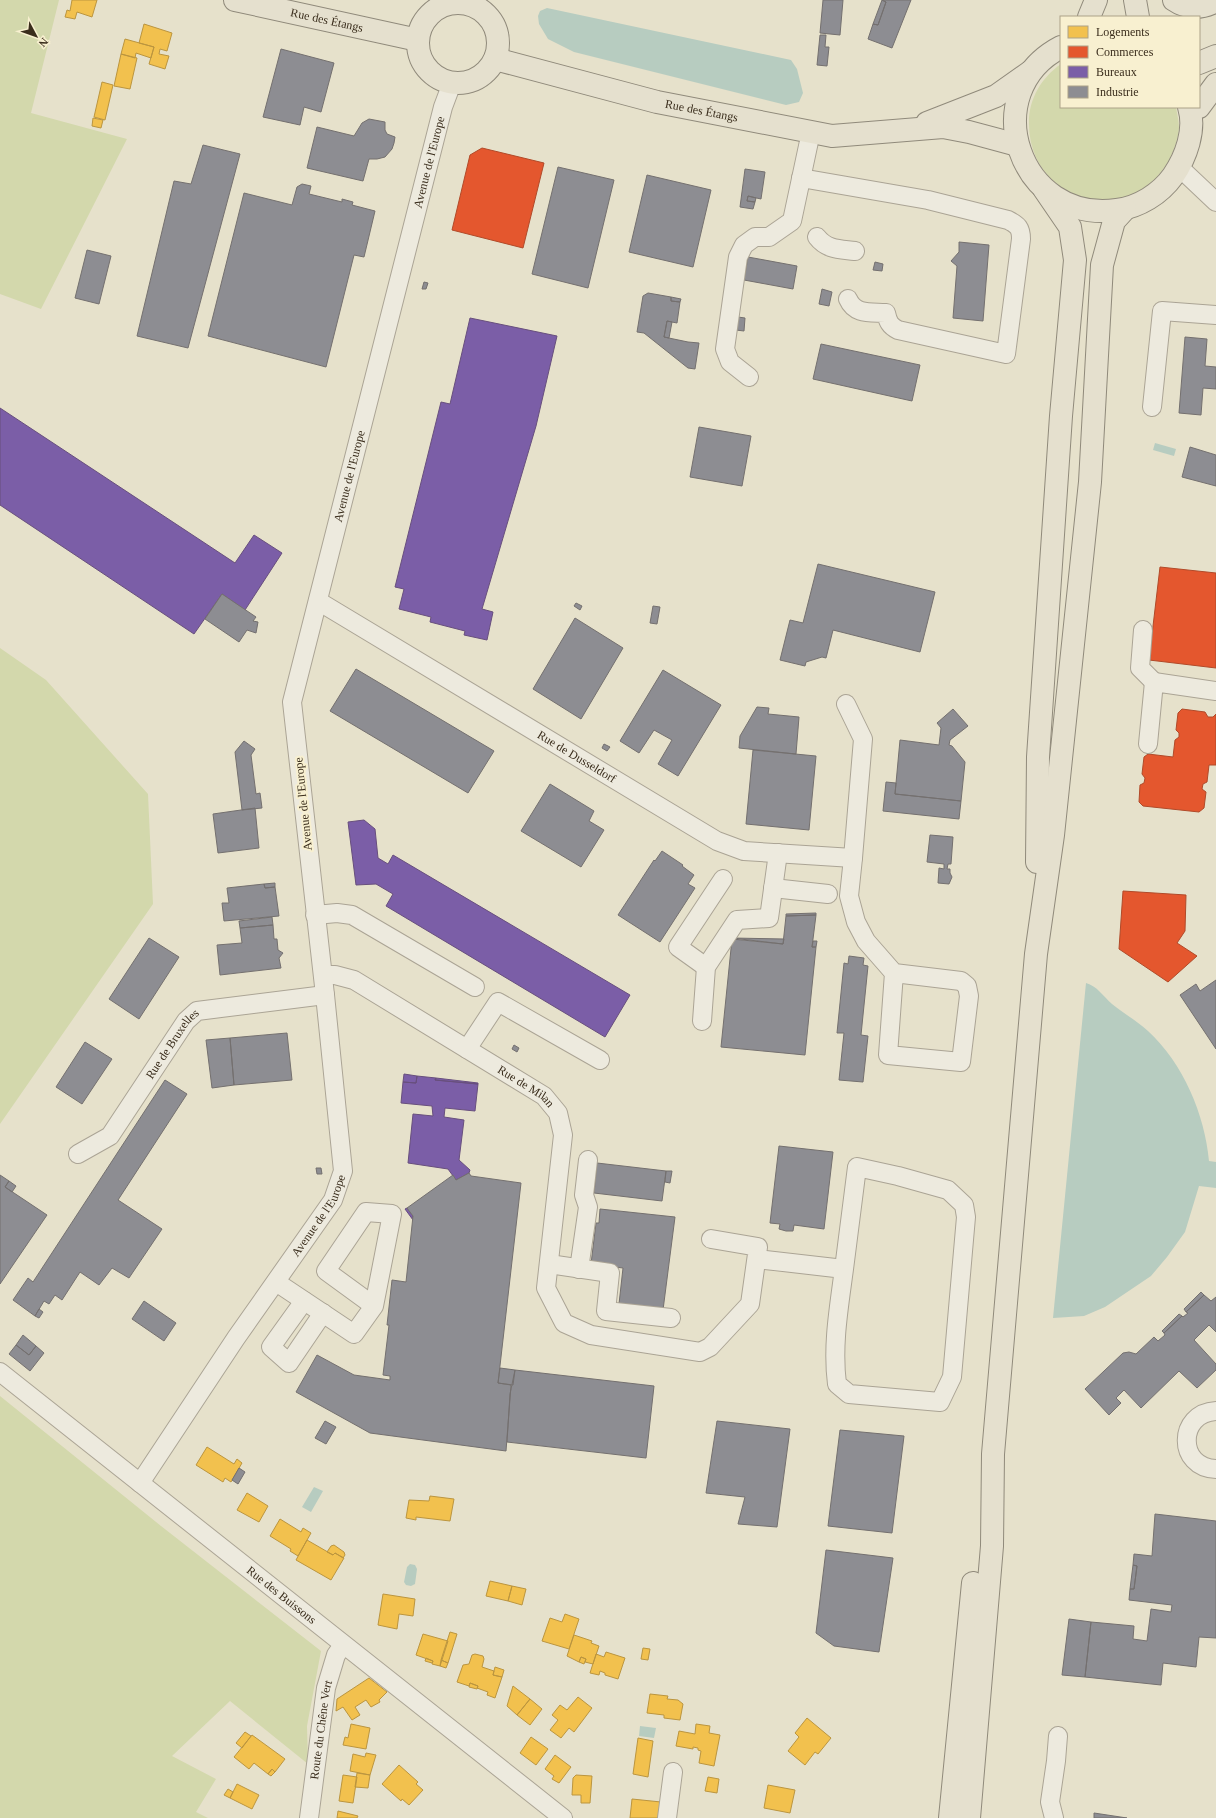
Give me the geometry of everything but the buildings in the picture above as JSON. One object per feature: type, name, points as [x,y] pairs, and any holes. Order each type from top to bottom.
[{"type":"main road","name":"Rue des Étangs","points":[[235,0],[418,40]]},
{"type":"main road","points":[[1089,16],[1096,0]]},
{"type":"main road","points":[[1136,0],[1138,16]]},
{"type":"main road","points":[[1174,0],[1192,8],[1209,5],[1216,1]]},
{"type":"main road","points":[[456,2],[474,6],[490,17],[496,29],[499,42],[496,59],[490,68],[481,76],[469,82],[452,83],[440,80],[428,71],[420,58],[418,40],[419,31],[424,20],[432,11],[443,5],[456,2]]},
{"type":"main road","points":[[1036,954],[1038,757],[1061,416],[1075,260],[1070,227],[1044,189],[1032,176],[1023,161],[1015,129],[1019,97],[1026,82],[1034,69],[1052,52],[1060,48]]},
{"type":"main road","points":[[1200,63],[1216,56]]},
{"type":"main road","name":"Rue des Étangs","points":[[496,59],[657,102],[832,136],[863,135],[910,129],[943,127],[969,132],[1018,145]]},
{"type":"main road","name":"Rue des Étangs","points":[[910,129],[996,96],[1034,69]]},
{"type":"main road","points":[[1200,106],[1216,84]]},
{"type":"main road","points":[[1189,108],[1190,135]]},
{"type":"main road","points":[[1044,189],[1061,201],[1082,209],[1103,212],[1125,209],[1141,203],[1156,194],[1169,182],[1179,167],[1186,152],[1199,108]]},
{"type":"main road","points":[[950,1818],[976,1560],[993,1454],[1036,954],[1053,835],[1058,774],[1084,548],[1090,482],[1102,265],[1114,221],[1125,209]]},
{"type":"main road","points":[[969,1818],[992,1546],[993,1454]]},
{"type":"street","name":"Avenue de l'Europe","points":[[140,1483],[236,1338],[333,1200],[343,1172],[323,975],[292,702],[442,107],[452,83]]},
{"type":"street","points":[[750,377],[730,362],[725,349],[738,257],[744,244],[755,237],[769,237],[792,221],[811,132]]},
{"type":"street","points":[[1179,167],[1216,202]]},
{"type":"street","points":[[801,178],[928,200],[1008,220],[1017,224],[1021,230],[1006,354],[898,330],[892,327],[888,321],[886,313],[859,311],[852,307],[848,299]]},
{"type":"street","points":[[817,237],[822,244],[831,248],[855,251]]},
{"type":"street","points":[[1152,407],[1162,311],[1216,315]]},
{"type":"street","name":"Rue de Dusseldorf","points":[[318,601],[717,841],[744,851],[853,858]]},
{"type":"street","points":[[1143,630],[1140,668],[1154,682],[1216,691]]},
{"type":"street","points":[[1148,744],[1154,682]]},
{"type":"street","points":[[846,704],[863,739],[849,896],[856,922],[866,941],[894,973],[961,981],[967,986],[969,996],[961,1062],[888,1055],[894,973]]},
{"type":"street","points":[[702,1021],[706,967],[736,920],[769,918],[778,853]]},
{"type":"street","points":[[706,967],[678,947],[723,879]]},
{"type":"street","points":[[773,888],[828,894]]},
{"type":"street","points":[[316,915],[337,913],[352,915],[475,987]]},
{"type":"street","name":"Rue de Milan","points":[[323,975],[336,975],[354,980],[544,1096],[558,1114],[563,1135],[546,1288],[564,1323],[591,1335],[700,1352],[710,1347],[750,1304],[757,1259]]},
{"type":"street","name":"Rue de Bruxelles","points":[[78,1154],[110,1136],[186,1021],[197,1011],[325,995]]},
{"type":"street","points":[[468,1049],[498,1002],[600,1060]]},
{"type":"street","points":[[579,1268],[588,1207],[584,1195],[588,1160]]},
{"type":"street","points":[[857,1167],[948,1190],[964,1205],[966,1217],[952,1377],[940,1402],[849,1394],[837,1384],[835,1365],[837,1331],[844,1269],[857,1167]]},
{"type":"street","points":[[276,1282],[354,1334],[374,1306],[392,1214],[366,1212],[326,1271],[374,1306]]},
{"type":"street","points":[[711,1239],[758,1247],[757,1259],[844,1269]]},
{"type":"street","points":[[549,1264],[610,1273],[606,1311],[671,1318]]},
{"type":"street","points":[[304,1301],[271,1347],[289,1363],[323,1313]]},
{"type":"street","name":"Rue des Buissons","points":[[0,1372],[342,1645],[564,1818]]},
{"type":"street","points":[[1216,1411],[1205,1413],[1195,1420],[1189,1430],[1187,1439],[1189,1451],[1195,1460],[1205,1468],[1216,1470]]},
{"type":"street","name":"Route du Chêne Vert","points":[[309,1818],[326,1688],[336,1655],[342,1645]]},
{"type":"street","points":[[1054,1818],[1050,1802],[1058,1736]]},
{"type":"street","points":[[667,1818],[673,1772]]},
{"type":"green space","points":[[0,0],[59,0],[31,113],[127,139],[41,309],[0,294]]},
{"type":"green space","points":[[1060,65],[1060,108],[1176,108],[1179,128],[1178,137],[1172,155],[1151,183],[1130,195],[1107,200],[1084,198],[1063,188],[1046,173],[1034,151],[1029,125],[1029,116],[1033,98],[1037,90],[1047,76]]},
{"type":"green space","points":[[0,648],[46,680],[148,794],[153,904],[0,1124]]},
{"type":"green space","points":[[0,1396],[161,1526],[321,1651],[307,1726],[308,1764],[230,1701],[172,1756],[216,1779],[196,1812],[208,1818],[0,1818]]},
{"type":"shaded area","points":[[547,8],[791,60],[797,69],[803,93],[799,102],[786,105],[574,52],[548,39],[539,24],[538,16],[540,11]]},
{"type":"shaded area","points":[[1155,443],[1176,449],[1174,456],[1153,450]]},
{"type":"shaded area","points":[[1086,983],[1097,989],[1112,1004],[1148,1031],[1172,1058],[1182,1074],[1197,1108],[1203,1126],[1209,1161],[1216,1162],[1216,1188],[1199,1186],[1185,1232],[1151,1276],[1105,1307],[1084,1316],[1053,1318]]},
{"type":"shaded area","points":[[314,1487],[323,1491],[311,1512],[302,1507]]},
{"type":"shaded area","points":[[410,1564],[415,1565],[417,1569],[415,1584],[411,1586],[406,1585],[404,1582],[407,1567]]},
{"type":"shaded area","points":[[640,1726],[656,1728],[654,1738],[639,1736]]}]
